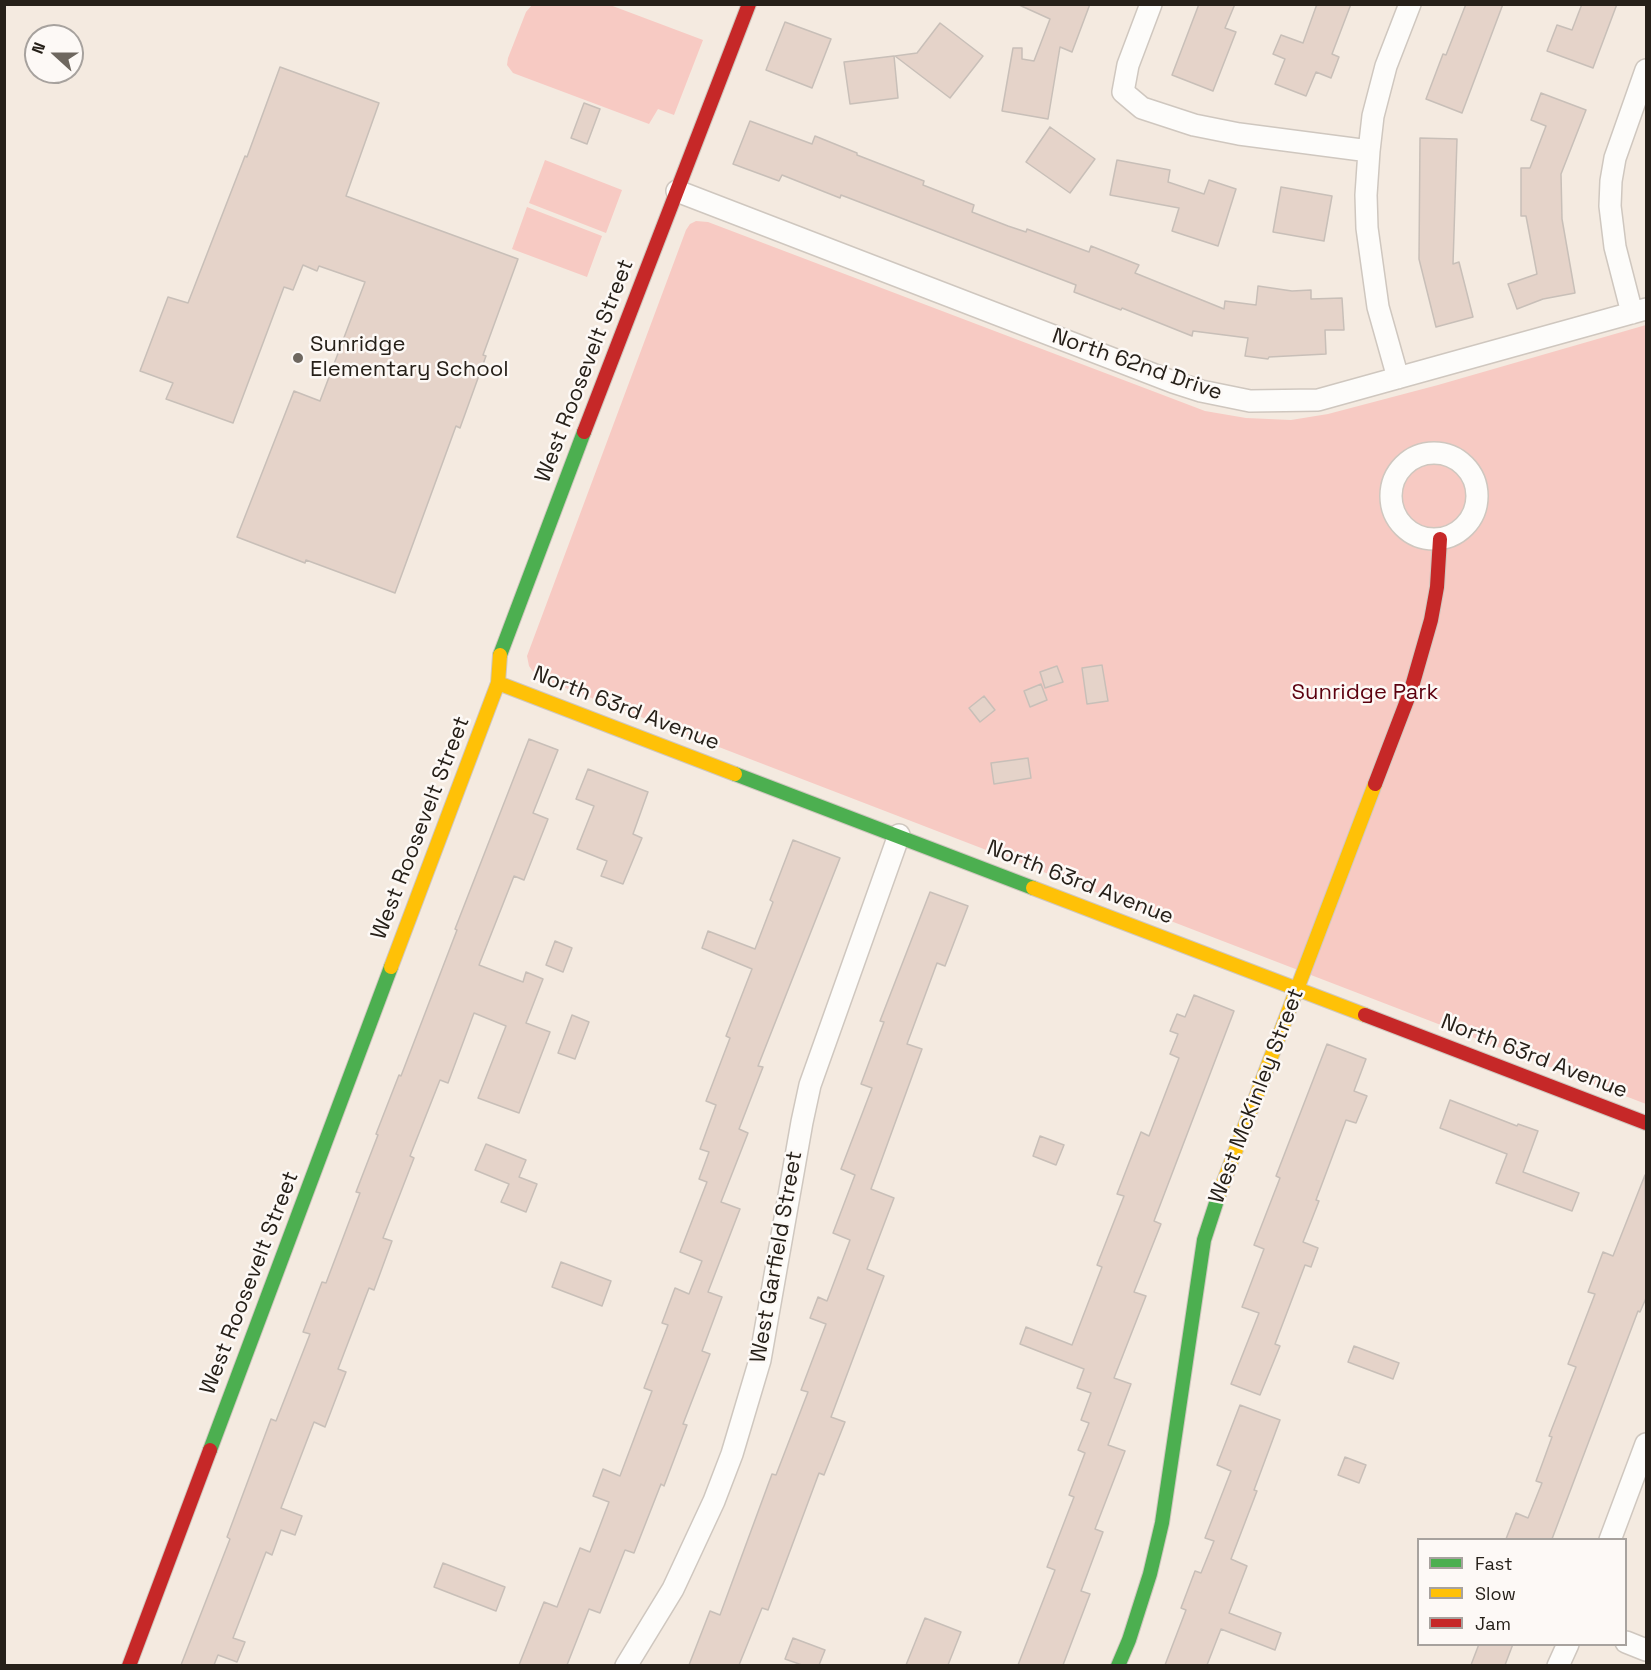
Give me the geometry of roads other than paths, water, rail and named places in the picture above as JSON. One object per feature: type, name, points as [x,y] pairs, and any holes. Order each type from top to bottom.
[{"type":"street","name":"West Roosevelt Street","points":[[129,1665],[498,683],[500,651],[749,4]]},
{"type":"street","points":[[1151,4],[1128,65],[1123,92],[1142,108],[1194,125],[1239,134],[1369,151]]},
{"type":"street","points":[[1398,378],[1383,326],[1367,228],[1369,151],[1374,116],[1386,66],[1410,4]]},
{"type":"street","points":[[1640,311],[1615,247],[1610,206],[1615,158],[1647,70]]},
{"type":"street","name":"North 62nd Drive","points":[[677,191],[1173,382],[1201,391],[1250,401],[1318,400],[1640,311]]},
{"type":"street","points":[[1431,453],[1451,457],[1462,463],[1470,472],[1477,496],[1470,519],[1462,529],[1451,536],[1440,539],[1425,538],[1401,524],[1394,513],[1391,498],[1393,484],[1399,471],[1410,460],[1431,453]]},
{"type":"street","name":"West McKinley Street","points":[[1118,1665],[1129,1640],[1150,1574],[1162,1523],[1204,1240],[1216,1203],[1411,690],[1431,620],[1437,587],[1440,539]]},
{"type":"street","name":"North 63rd Avenue","points":[[498,683],[1647,1123]]},
{"type":"street","name":"West Garfield Street","points":[[626,1665],[673,1589],[714,1501],[732,1454],[760,1360],[810,1085],[899,835]]},
{"type":"street","points":[[1610,1538],[1647,1444]]},
{"type":"street","points":[[1627,1641],[1647,1650]]},
{"type":"street","points":[[1558,1665],[1567,1646]]},
{"type":"place","name":"Sunridge Elementary School","points":[[298,358]]},
{"type":"park label","name":"Sunridge Park","points":[[1365,693]]}]
